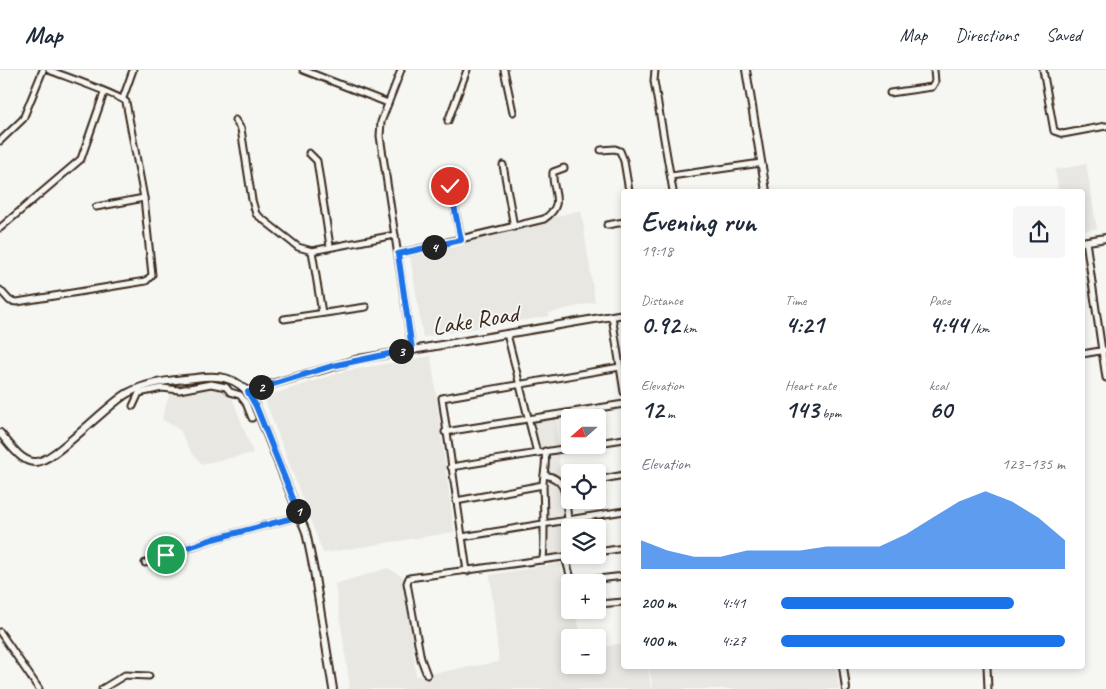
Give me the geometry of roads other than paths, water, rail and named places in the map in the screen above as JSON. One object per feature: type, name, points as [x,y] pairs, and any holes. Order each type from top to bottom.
[{"type":"main road","points":[[746,70],[766,189]]},
{"type":"main road","points":[[1085,242],[1106,238]]},
{"type":"main road","name":"Lake Road","points":[[248,392],[341,363],[412,349],[621,314]]},
{"type":"main road","points":[[0,433],[26,460],[41,462],[56,452],[120,398],[139,388],[171,381],[222,376],[233,379],[248,392],[256,406],[300,516],[314,571],[333,689]]},
{"type":"main road","points":[[843,669],[846,689]]},
{"type":"street","points":[[0,141],[23,119],[43,70]]},
{"type":"street","points":[[0,290],[10,301],[17,302],[150,279],[153,266],[144,198],[128,107],[123,98],[104,93],[49,70]]},
{"type":"street","points":[[123,98],[133,70]]},
{"type":"street","points":[[303,70],[388,104]]},
{"type":"street","points":[[401,70],[380,122],[380,136],[412,349]]},
{"type":"street","points":[[448,121],[467,70]]},
{"type":"street","points":[[504,70],[513,112]]},
{"type":"street","points":[[655,70],[654,81],[673,189]]},
{"type":"street","points":[[890,94],[932,87],[935,82],[934,70]]},
{"type":"street","points":[[1043,70],[1054,131],[1063,134],[1106,126]]},
{"type":"street","points":[[0,228],[81,159],[104,93]]},
{"type":"street","points":[[235,120],[241,130],[256,214],[298,247],[312,251],[330,246],[395,235]]},
{"type":"street","points":[[601,150],[615,149],[620,151],[624,161],[629,189]]},
{"type":"street","points":[[309,153],[317,161],[330,246]]},
{"type":"street","points":[[671,176],[761,163]]},
{"type":"street","points":[[503,165],[514,227]]},
{"type":"street","points":[[398,254],[544,219],[550,214],[557,203],[558,194],[552,175],[564,168]]},
{"type":"street","points":[[450,186],[461,240]]},
{"type":"street","points":[[96,207],[144,198]]},
{"type":"street","points":[[607,225],[621,223]]},
{"type":"street","points":[[1085,247],[1104,351],[1106,378]]},
{"type":"street","points":[[312,251],[322,313]]},
{"type":"street","points":[[284,320],[366,307]]},
{"type":"street","points":[[612,316],[621,373]]},
{"type":"street","points":[[507,334],[518,386],[529,418],[537,453]]},
{"type":"street","points":[[1085,354],[1104,351]]},
{"type":"street","points":[[467,571],[445,432],[442,398],[620,367]]},
{"type":"street","points":[[133,406],[139,393],[162,388],[179,390],[211,384],[226,388],[230,392],[240,395],[246,403],[252,418]]},
{"type":"street","points":[[445,432],[621,404]]},
{"type":"street","points":[[606,442],[621,439]]},
{"type":"street","points":[[451,467],[561,449]]},
{"type":"street","points":[[543,560],[546,523],[543,485],[547,465],[545,451]]},
{"type":"street","points":[[545,475],[558,478],[561,482]]},
{"type":"street","points":[[606,478],[621,476]]},
{"type":"street","points":[[456,501],[543,485]]},
{"type":"street","points":[[574,519],[621,511]]},
{"type":"street","points":[[145,563],[213,539],[300,516]]},
{"type":"street","points":[[462,537],[561,521]]},
{"type":"street","points":[[606,551],[621,548]]},
{"type":"street","points":[[427,675],[415,633],[407,580],[561,558]]},
{"type":"street","points":[[606,579],[621,576]]},
{"type":"street","points":[[606,603],[621,602]]},
{"type":"street","points":[[0,632],[39,689]]},
{"type":"street","points":[[987,669],[988,689]]},
{"type":"street","points":[[102,689],[125,674],[149,676]]}]
